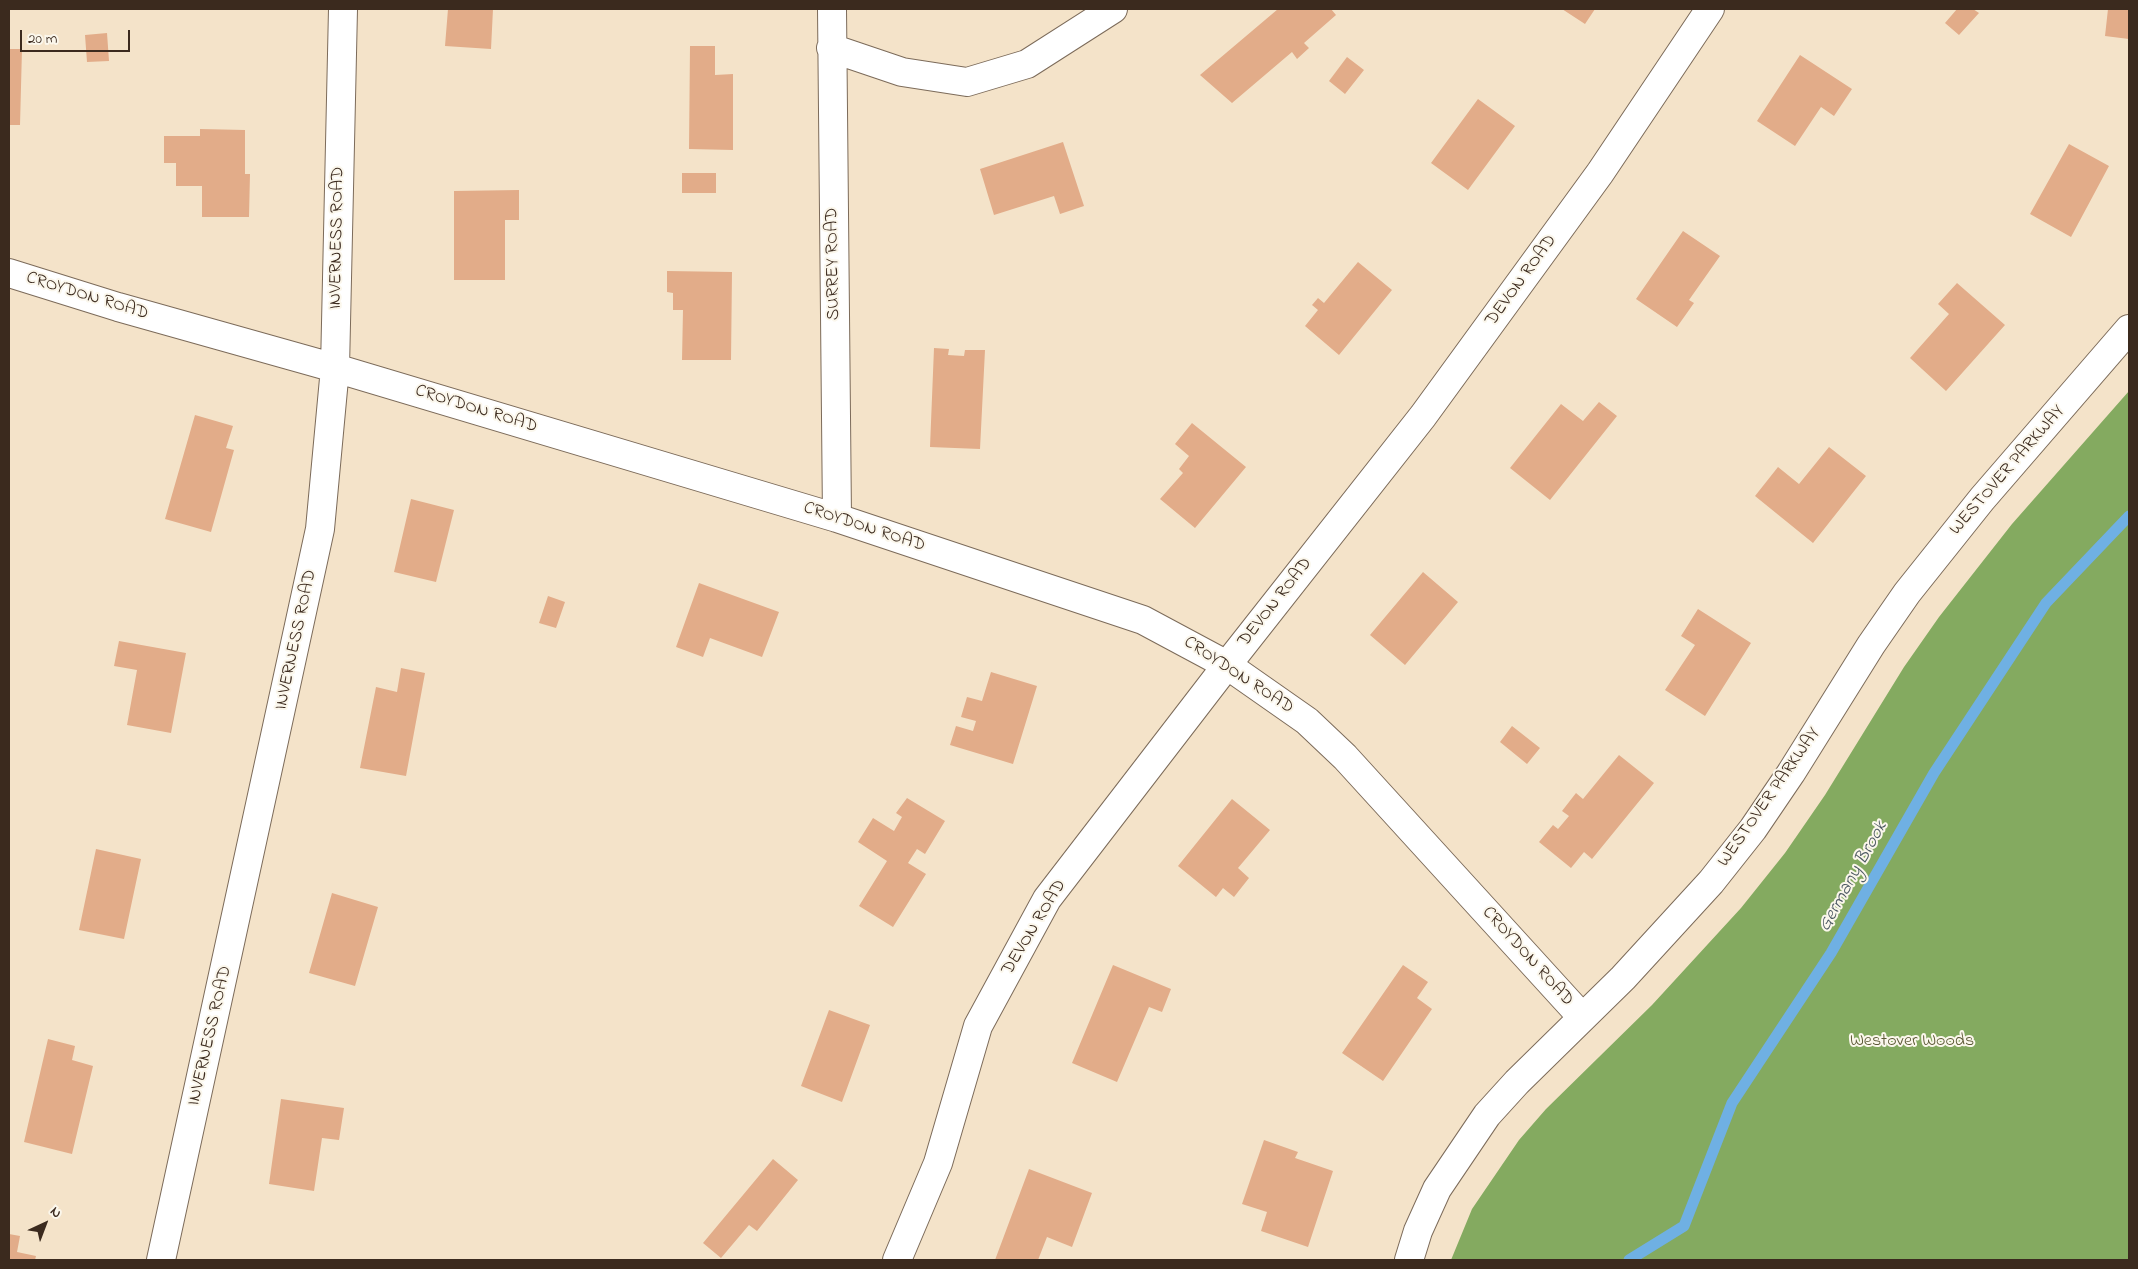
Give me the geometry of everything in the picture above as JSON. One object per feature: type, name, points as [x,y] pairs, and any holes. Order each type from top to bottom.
[{"type":"street","name":"INVERNESS ROAD","points":[[161,1260],[320,529],[335,368],[343,9]]},
{"type":"street","name":"SURREY ROAD","points":[[832,9],[837,518]]},
{"type":"street","points":[[831,48],[902,72],[967,82],[1027,64],[1113,9]]},
{"type":"street","name":"DEVON ROAD","points":[[897,1260],[938,1163],[978,1026],[1048,899],[1227,665],[1423,416],[1600,173],[1710,9]]},
{"type":"street","name":"CROYDON ROAD","points":[[9,273],[118,307],[335,368],[837,518],[1143,620],[1227,665],[1307,721],[1346,757],[1582,1017]]},
{"type":"street","name":"WESTOVER PARKWAY","points":[[1409,1260],[1418,1231],[1437,1189],[1487,1115],[1517,1082],[1623,978],[1704,888],[1753,829],[1791,773],[1871,645],[1908,593],[1982,499],[2129,328]]},
{"type":"green space","name":"Westover Woods","points":[[2129,391],[2129,1260],[1451,1260],[1472,1209],[1519,1140],[1546,1109],[1652,1005],[1741,908],[1785,853],[1825,795],[1904,667],[1939,617],[2012,524]]},
{"type":"building","points":[[448,9],[493,9],[491,49],[445,46]]},
{"type":"building","points":[[1278,9],[1331,9],[1336,15],[1304,43],[1309,48],[1297,59],[1292,52],[1232,103],[1200,75]]},
{"type":"building","points":[[1562,9],[1595,9],[1585,24]]},
{"type":"building","points":[[1957,9],[1973,9],[1979,13],[1959,35],[1945,23]]},
{"type":"building","points":[[2108,9],[2129,9],[2129,39],[2105,36]]},
{"type":"building","points":[[107,33],[109,61],[87,62],[85,35]]},
{"type":"building","points":[[690,46],[715,46],[715,75],[733,74],[733,150],[689,149]]},
{"type":"building","points":[[9,49],[22,49],[20,125],[9,125]]},
{"type":"building","points":[[1800,55],[1852,89],[1834,116],[1821,107],[1795,146],[1757,121]]},
{"type":"building","points":[[1347,57],[1364,70],[1345,94],[1329,81]]},
{"type":"building","points":[[1478,99],[1515,126],[1468,190],[1431,163]]},
{"type":"building","points":[[200,129],[245,130],[245,174],[250,174],[249,217],[202,217],[202,186],[176,186],[176,163],[164,163],[164,136],[200,136]]},
{"type":"building","points":[[1063,142],[1084,206],[1060,214],[1054,196],[994,215],[980,169]]},
{"type":"building","points":[[2069,144],[2109,166],[2071,237],[2030,214]]},
{"type":"building","points":[[682,173],[716,173],[716,193],[682,193]]},
{"type":"building","points":[[519,190],[519,220],[505,220],[505,280],[454,280],[454,191]]},
{"type":"building","points":[[1683,231],[1720,256],[1689,300],[1694,303],[1677,327],[1636,299]]},
{"type":"building","points":[[1358,262],[1392,290],[1339,355],[1305,326],[1318,310],[1312,305],[1318,298],[1324,303]]},
{"type":"building","points":[[667,271],[732,272],[731,360],[682,360],[683,310],[673,310],[673,293],[667,292]]},
{"type":"building","points":[[1957,283],[2005,325],[1946,391],[1910,358],[1949,314],[1938,304]]},
{"type":"building","points":[[934,348],[949,349],[948,355],[964,356],[965,350],[985,350],[980,449],[930,447]]},
{"type":"building","points":[[1599,402],[1617,416],[1550,500],[1510,468],[1561,404],[1583,421]]},
{"type":"building","points":[[195,415],[233,426],[226,448],[234,450],[211,532],[165,519]]},
{"type":"building","points":[[1192,423],[1246,467],[1195,528],[1160,499],[1183,473],[1179,469],[1189,456],[1175,444]]},
{"type":"building","points":[[1829,447],[1866,476],[1813,543],[1755,496],[1778,467],[1799,484]]},
{"type":"building","points":[[411,499],[454,510],[436,582],[394,572]]},
{"type":"building","points":[[1423,572],[1458,602],[1405,665],[1370,635]]},
{"type":"building","points":[[699,583],[779,612],[762,657],[710,638],[703,657],[676,647]]},
{"type":"building","points":[[548,596],[565,602],[556,628],[539,623]]},
{"type":"building","points":[[1698,609],[1751,643],[1705,716],[1665,690],[1695,645],[1681,636]]},
{"type":"building","points":[[119,641],[186,653],[171,733],[127,725],[137,670],[114,666]]},
{"type":"building","points":[[401,668],[425,673],[406,776],[360,768],[376,687],[397,692]]},
{"type":"building","points":[[991,672],[1037,686],[1013,764],[950,745],[956,726],[973,731],[976,721],[961,717],[967,697],[982,701]]},
{"type":"building","points":[[1512,726],[1540,748],[1527,764],[1500,742]]},
{"type":"building","points":[[1619,755],[1654,783],[1592,859],[1584,852],[1571,868],[1539,842],[1553,825],[1558,829],[1569,816],[1562,811],[1576,793],[1583,799]]},
{"type":"building","points":[[907,798],[945,821],[925,854],[917,849],[908,863],[926,874],[893,927],[859,906],[887,861],[858,842],[873,818],[894,831],[902,817],[896,813]]},
{"type":"building","points":[[1232,799],[1270,830],[1238,868],[1249,878],[1234,897],[1223,888],[1216,897],[1178,866]]},
{"type":"building","points":[[96,849],[141,859],[124,939],[79,930]]},
{"type":"building","points":[[332,893],[378,907],[355,986],[309,973]]},
{"type":"building","points":[[1113,965],[1171,989],[1162,1012],[1149,1007],[1117,1082],[1072,1063]]},
{"type":"building","points":[[1403,965],[1428,982],[1417,998],[1432,1009],[1383,1081],[1342,1053]]},
{"type":"building","points":[[829,1010],[870,1025],[842,1102],[801,1086]]},
{"type":"building","points":[[48,1039],[75,1046],[72,1060],[93,1066],[72,1154],[24,1142]]},
{"type":"building","points":[[281,1099],[344,1108],[339,1140],[322,1138],[314,1191],[269,1184]]},
{"type":"building","points":[[1264,1140],[1298,1152],[1295,1158],[1333,1171],[1308,1247],[1261,1231],[1267,1212],[1242,1204]]},
{"type":"building","points":[[773,1159],[798,1180],[757,1231],[749,1225],[721,1258],[703,1243]]},
{"type":"building","points":[[1029,1169],[1092,1193],[1072,1247],[1047,1237],[1038,1260],[995,1260]]},
{"type":"building","points":[[9,1234],[20,1236],[17,1252],[36,1256],[35,1260],[9,1260]]},
{"type":"waterway","name":"Germany Brook","points":[[1629,1260],[1684,1226],[1732,1103],[1831,953],[1934,773],[2046,603],[2129,516]]}]
